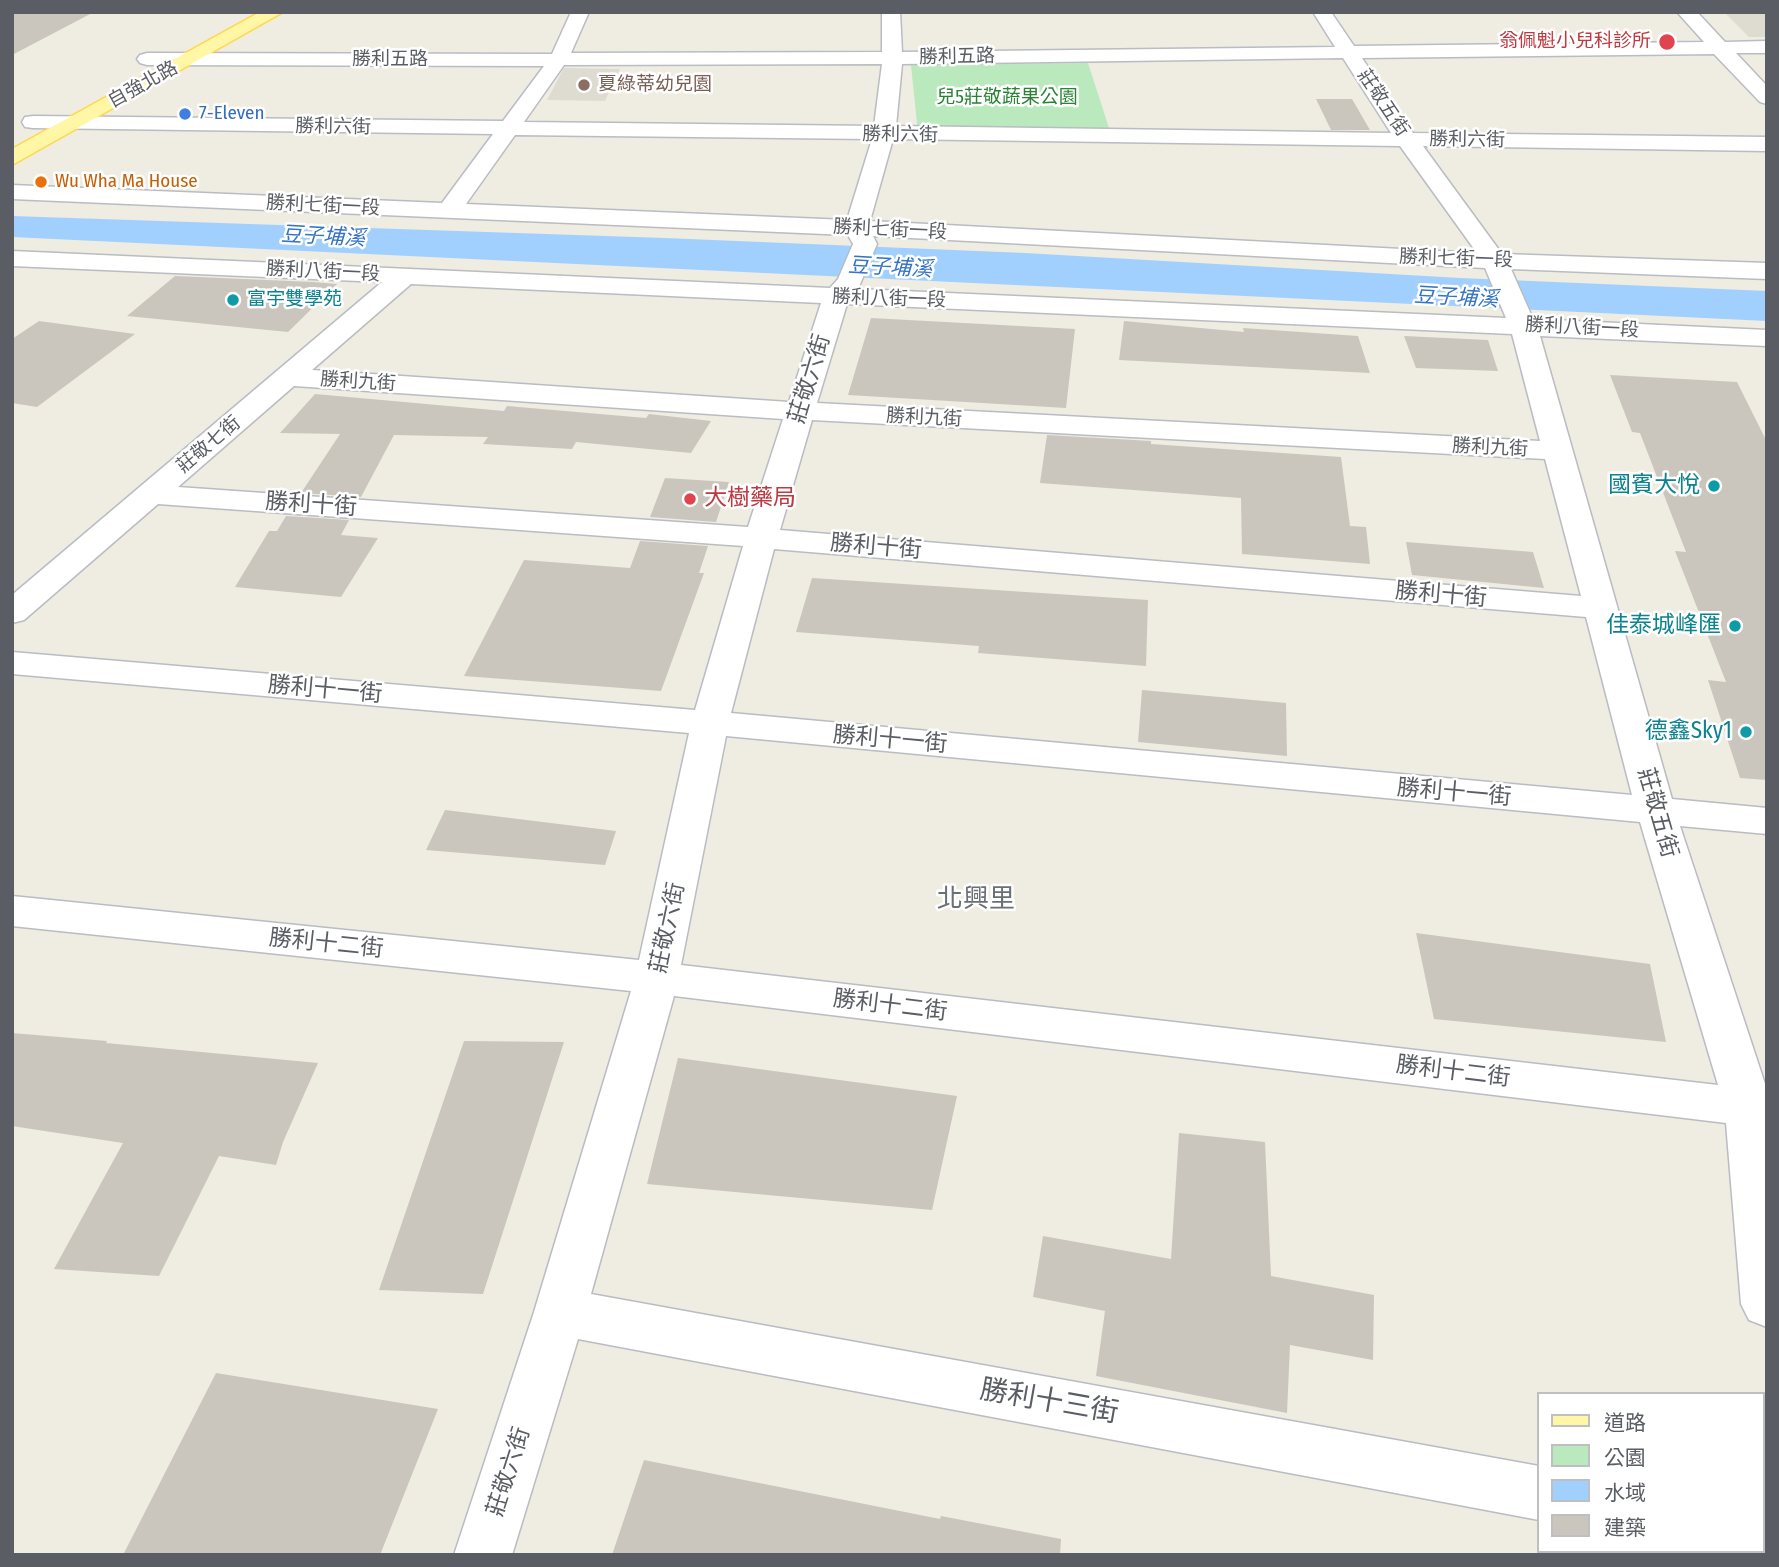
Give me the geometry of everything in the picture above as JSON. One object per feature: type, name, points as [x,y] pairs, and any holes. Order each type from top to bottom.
[{"type":"main road","name":"自強北路","points":[[12,158],[71,113],[187,61],[274,12]]},
{"type":"main road","name":"自強北路","points":[[129,69],[177,42]]},
{"type":"main road","points":[[12,133],[33,122]]},
{"type":"street","points":[[448,212],[559,59],[580,12]]},
{"type":"street","name":"莊敬六街","points":[[483,1555],[560,1312],[657,978],[710,723],[761,538],[800,411],[841,262],[886,135],[894,58],[891,12]]},
{"type":"street","name":"莊敬五街","points":[[1322,12],[1406,139],[1495,261],[1522,326],[1560,451],[1656,811],[1757,1108],[1767,1304]]},
{"type":"street","points":[[1686,12],[1767,98]]},
{"type":"street","name":"勝利五路","points":[[147,59],[894,58],[1767,47]]},
{"type":"street","name":"勝利六街","points":[[33,122],[71,113],[509,130],[1767,144]]},
{"type":"street","name":"勝利七街一段","points":[[12,192],[448,212],[841,262],[1495,261],[1767,271]]},
{"type":"street","name":"勝利八街一段","points":[[12,258],[405,276],[841,262],[1522,326],[1767,338]]},
{"type":"street","name":"莊敬七街","points":[[12,613],[405,276]]},
{"type":"street","name":"勝利九街","points":[[289,377],[800,411],[1560,451]]},
{"type":"street","name":"勝利十街","points":[[152,494],[761,538],[1600,608]]},
{"type":"street","name":"勝利十一街","points":[[12,663],[710,723],[1767,821]]},
{"type":"street","name":"勝利十二街","points":[[12,911],[657,978],[1757,1108]]},
{"type":"street","name":"勝利十三街","points":[[560,1312],[1538,1493]]},
{"type":"shaded area","points":[[1724,12],[1767,12],[1767,37],[1749,37]]},
{"type":"shaded area","name":"夏綠蒂幼兒園","points":[[564,68],[620,69],[605,101],[547,100]]},
{"type":"green space","name":"兒5莊敬蔬果公園","points":[[1088,63],[1110,131],[918,133],[911,65]]},
{"type":"water","name":"豆子埔溪","points":[[12,216],[1025,253],[1460,278],[1767,291],[1767,321],[12,237]]},
{"type":"building","points":[[12,12],[94,12],[12,55]]},
{"type":"building","points":[[1316,99],[1352,99],[1370,130],[1331,130]]},
{"type":"building","name":"富宇雙學苑","points":[[175,276],[337,284],[288,332],[127,316]]},
{"type":"building","points":[[871,318],[1075,329],[1066,408],[848,395]]},
{"type":"building","points":[[39,321],[135,334],[37,407],[12,403],[12,339]]},
{"type":"building","points":[[1124,321],[1244,332],[1243,328],[1358,336],[1370,373],[1119,360]]},
{"type":"building","points":[[1404,336],[1488,340],[1498,371],[1416,368]]},
{"type":"building","points":[[1610,375],[1737,382],[1767,442],[1767,780],[1740,778],[1708,680],[1726,682],[1675,551],[1686,552],[1640,433],[1632,432]]},
{"type":"building","points":[[315,394],[504,411],[507,406],[646,418],[649,414],[711,421],[691,453],[576,442],[572,449],[483,444],[488,437],[394,435],[361,497],[301,493],[340,434],[280,433]]},
{"type":"building","points":[[1047,435],[1341,457],[1350,526],[1366,527],[1370,564],[1242,554],[1241,498],[1040,483]]},
{"type":"building","name":"大樹藥局","points":[[665,478],[729,482],[716,522],[650,517]]},
{"type":"building","points":[[286,516],[349,520],[341,535],[378,538],[341,597],[235,587],[269,531],[277,531]]},
{"type":"building","points":[[640,541],[708,546],[699,573],[704,573],[661,691],[464,676],[524,560],[630,568]]},
{"type":"building","points":[[1406,542],[1533,552],[1544,588],[1412,575]]},
{"type":"building","points":[[812,578],[1148,600],[1146,666],[978,653],[979,646],[796,632]]},
{"type":"building","points":[[1142,690],[1286,703],[1287,756],[1138,742]]},
{"type":"building","points":[[445,810],[616,831],[605,865],[426,850]]},
{"type":"building","points":[[1416,933],[1650,964],[1666,1042],[1434,1019]]},
{"type":"building","points":[[12,1033],[318,1063],[283,1142],[276,1165],[219,1156],[159,1276],[54,1269],[123,1143],[12,1126]]},
{"type":"building","points":[[464,1041],[564,1042],[483,1294],[379,1290]]},
{"type":"building","points":[[678,1058],[957,1096],[932,1210],[647,1184]]},
{"type":"building","points":[[1179,1133],[1265,1142],[1271,1276],[1374,1295],[1373,1360],[1290,1345],[1287,1413],[1096,1376],[1105,1311],[1033,1297],[1043,1236],[1171,1259]]},
{"type":"building","points":[[216,1373],[438,1409],[380,1555],[123,1555]]},
{"type":"building","points":[[644,1460],[940,1519],[941,1516],[1061,1539],[1060,1555],[612,1555]]},
{"type":"place","name":"翁佩魁小兒科診所","points":[[1667,42]]},
{"type":"place","name":"夏綠蒂幼兒園","points":[[584,85]]},
{"type":"place","name":"7-Eleven","points":[[185,114]]},
{"type":"place","name":"Wu Wha Ma House","points":[[41,182]]},
{"type":"place","name":"富宇雙學苑","points":[[233,300]]},
{"type":"place","name":"國賓大悅","points":[[1714,486]]},
{"type":"place","name":"大樹藥局","points":[[690,499]]},
{"type":"place","name":"佳泰城峰匯","points":[[1735,626]]},
{"type":"place","name":"德鑫Sky1","points":[[1746,732]]},
{"type":"district","name":"北興里","points":[[976,900]]}]
